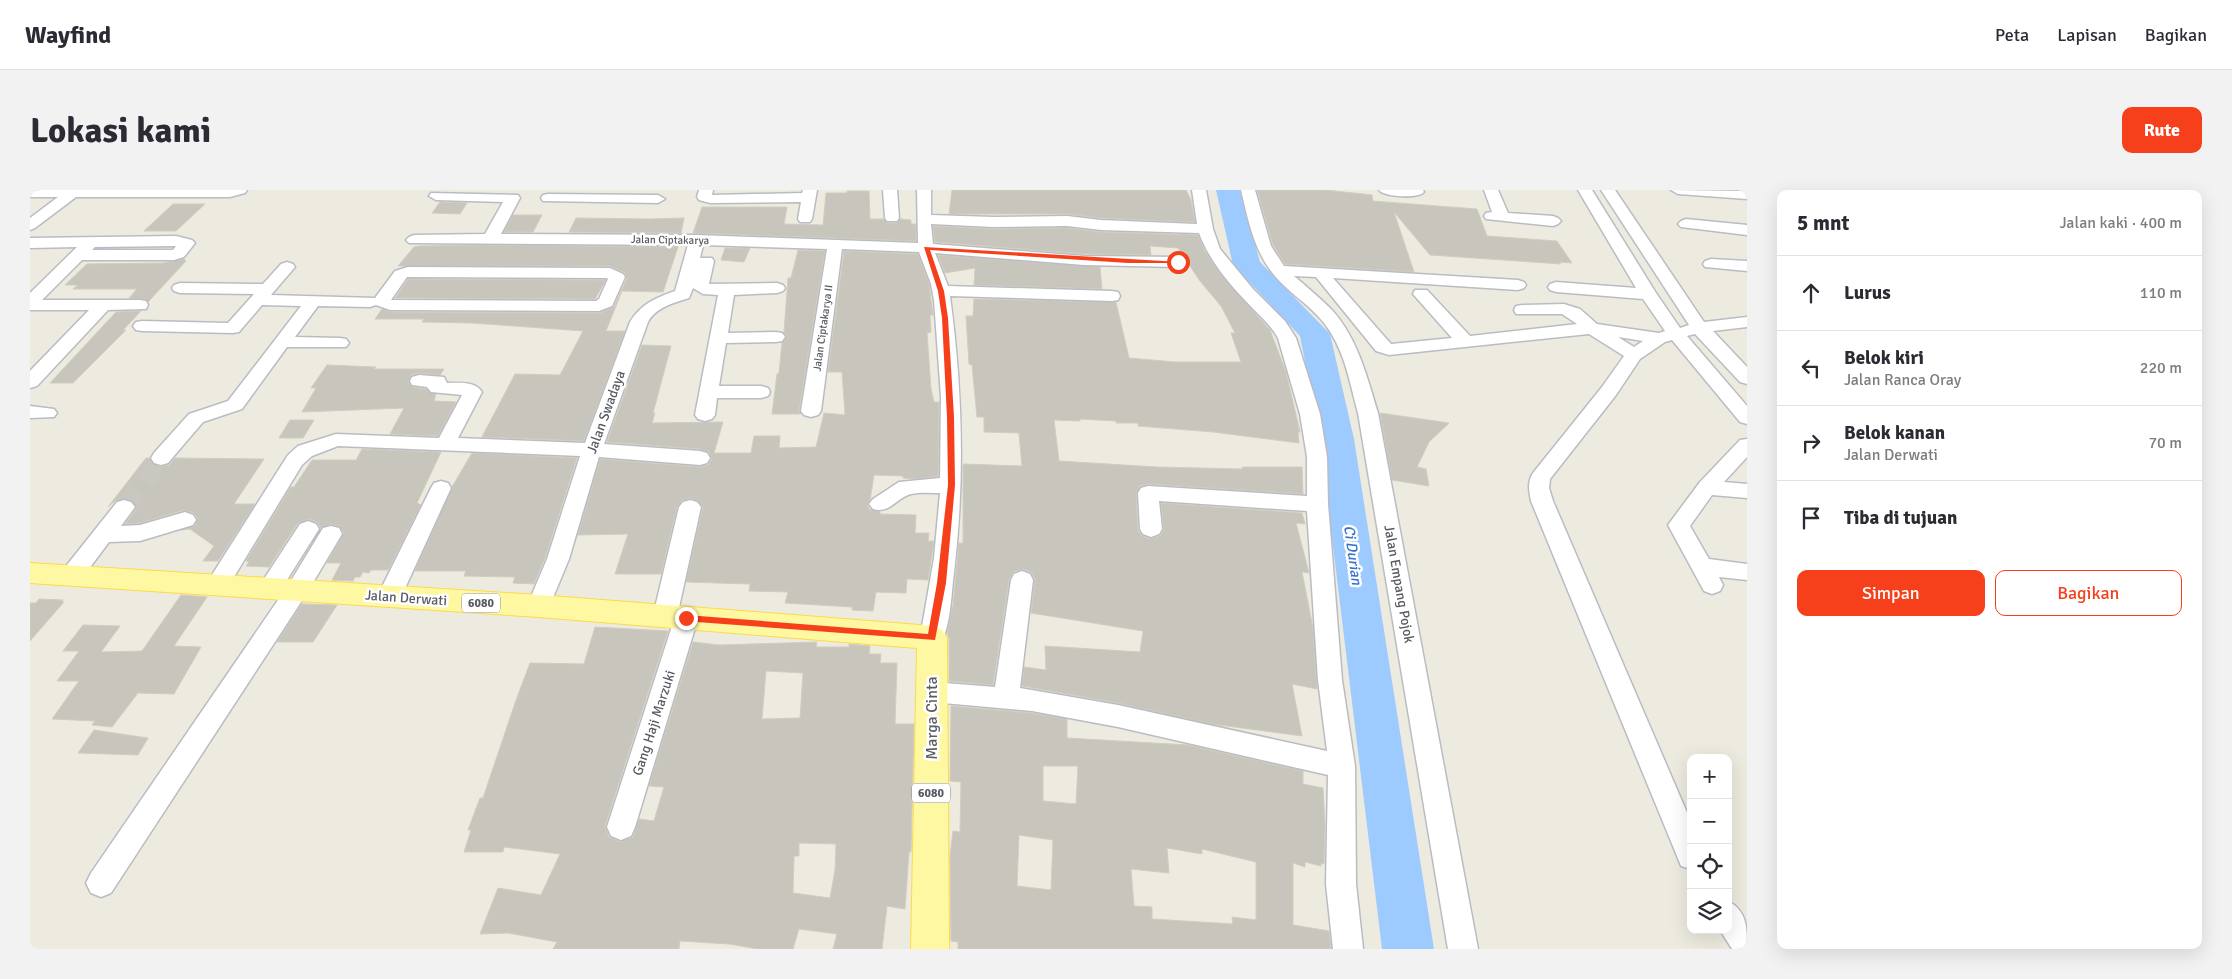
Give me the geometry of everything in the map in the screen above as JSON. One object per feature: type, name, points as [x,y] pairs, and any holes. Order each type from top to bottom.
[{"type":"main road","name":"Jalan Derwati","points":[[30,573],[539,606],[932,638]]},
{"type":"main road","name":"Marga Cinta","points":[[930,949],[932,638]]},
{"type":"street","points":[[30,193],[230,194],[240,190]]},
{"type":"street","points":[[706,190],[704,197],[710,199],[809,194],[805,219]]},
{"type":"street","points":[[890,190],[892,218]]},
{"type":"street","points":[[924,190],[926,248],[941,291],[945,318],[952,485],[942,583],[932,638]]},
{"type":"street","points":[[924,212],[939,190]]},
{"type":"street","points":[[1199,190],[1205,229],[1213,250],[1247,292],[1279,325],[1287,338],[1310,414],[1317,457],[1317,504],[1330,680],[1342,766],[1342,884],[1348,949]]},
{"type":"street","name":"Jalan Empang Pojok","points":[[1248,190],[1265,251],[1278,270],[1319,305],[1335,325],[1349,351],[1368,413],[1463,949]]},
{"type":"street","points":[[1386,190],[1417,192]]},
{"type":"street","points":[[1491,190],[1497,216],[1553,220]]},
{"type":"street","points":[[1568,190],[1585,191],[1648,294],[1682,332],[1747,418]]},
{"type":"street","points":[[1608,190],[1682,332],[1728,356],[1747,378]]},
{"type":"street","points":[[1678,190],[1747,195]]},
{"type":"street","points":[[30,206],[62,192]]},
{"type":"street","points":[[30,225],[62,192]]},
{"type":"street","points":[[436,196],[513,198],[550,194],[658,199]]},
{"type":"street","points":[[491,238],[513,198]]},
{"type":"street","points":[[924,212],[993,222],[1067,222],[1205,229]]},
{"type":"street","points":[[1686,224],[1747,230]]},
{"type":"street","name":"Jalan Ciptakarya","points":[[414,240],[491,238],[704,240],[926,248],[1128,262],[1178,262]]},
{"type":"street","points":[[543,272],[560,238]]},
{"type":"street","points":[[704,240],[700,287],[726,290],[777,288]]},
{"type":"street","name":"Jalan Swadaya","points":[[539,606],[558,559],[592,450],[641,319],[647,310],[655,304],[683,294],[704,240]]},
{"type":"street","points":[[30,243],[176,241],[187,243],[178,254],[174,255],[78,254]]},
{"type":"street","points":[[30,303],[91,242]]},
{"type":"street","name":"Jalan Ciptakarya II","points":[[811,411],[835,246]]},
{"type":"street","points":[[1711,264],[1747,266]]},
{"type":"street","points":[[142,326],[233,328],[287,267]]},
{"type":"street","points":[[1278,270],[1512,288],[1522,310],[1543,332]]},
{"type":"street","points":[[408,272],[543,272],[610,273],[617,277],[606,302],[599,306],[390,304],[383,303],[382,299],[401,274],[408,272]]},
{"type":"street","points":[[1324,278],[1385,349],[1393,351],[1543,332],[1592,328],[1682,332],[1747,322]]},
{"type":"street","points":[[1556,287],[1648,294]]},
{"type":"street","points":[[180,288],[314,301],[370,302]]},
{"type":"street","points":[[705,415],[726,290]]},
{"type":"street","points":[[941,291],[1112,296]]},
{"type":"street","points":[[1421,294],[1466,342]]},
{"type":"street","points":[[161,458],[196,418],[235,405],[314,301]]},
{"type":"street","points":[[30,303],[140,305]]},
{"type":"street","points":[[30,382],[103,305]]},
{"type":"street","points":[[1522,310],[1564,309],[1574,313],[1592,328],[1634,355]]},
{"type":"street","points":[[1682,332],[1634,355],[1609,391],[1540,478],[1539,488],[1542,501],[1687,846]]},
{"type":"street","points":[[719,338],[776,337]]},
{"type":"street","points":[[283,342],[340,343]]},
{"type":"street","points":[[1728,356],[1747,354]]},
{"type":"street","points":[[419,381],[437,381],[436,387],[438,388],[468,389],[473,392],[445,445]]},
{"type":"street","points":[[708,392],[761,392]]},
{"type":"street","points":[[218,584],[288,471],[305,451],[336,440],[592,450],[700,458]]},
{"type":"street","points":[[1747,445],[1707,487],[1679,525],[1680,530],[1707,576],[1747,572]]},
{"type":"street","points":[[880,504],[906,488],[952,485]]},
{"type":"street","points":[[1707,487],[1747,491]]},
{"type":"street","points":[[389,596],[441,488]]},
{"type":"street","points":[[1151,529],[1148,493],[1317,504]]},
{"type":"street","points":[[71,576],[124,507]]},
{"type":"street","name":"Gang Haji Marzuki","points":[[621,827],[676,617],[690,507]]},
{"type":"street","points":[[103,534],[140,533],[185,520]]},
{"type":"street","points":[[284,589],[308,529]]},
{"type":"street","points":[[101,883],[284,589],[332,534]]},
{"type":"street","points":[[1006,698],[1022,580]]},
{"type":"street","points":[[932,692],[1032,700],[1118,716],[1342,766]]},
{"type":"street","points":[[1732,922],[1747,944]]},
{"type":"building","points":[[952,190],[1186,190],[1191,200],[1195,222],[1101,218],[1067,214],[949,214]]},
{"type":"building","points":[[1257,190],[1325,190],[1372,195],[1373,201],[1477,209],[1487,236],[1557,241],[1572,263],[1559,262],[1561,264],[1430,255],[1394,212],[1414,272],[1285,264],[1273,245]]},
{"type":"building","points":[[847,191],[869,191],[870,219],[884,219],[887,223],[897,223],[900,219],[911,220],[911,224],[916,224],[916,241],[693,233],[702,207],[787,207],[784,224],[823,225],[826,193],[847,193]]},
{"type":"building","points":[[440,202],[467,203],[460,214],[432,213]]},
{"type":"building","points":[[173,204],[205,204],[176,231],[144,231]]},
{"type":"building","points":[[513,215],[542,215],[533,232],[504,232]]},
{"type":"building","points":[[576,218],[684,218],[681,233],[569,232]]},
{"type":"building","points":[[933,226],[993,229],[1067,228],[1101,232],[1198,235],[1205,251],[1222,276],[1270,330],[1286,372],[1300,432],[1298,432],[1299,443],[1213,432],[1138,426],[1138,423],[1116,423],[1116,421],[1080,419],[1080,421],[1054,420],[1059,461],[1157,467],[1243,469],[1242,467],[1302,467],[1303,494],[1148,484],[1140,486],[1136,493],[1138,530],[1142,536],[1150,539],[1160,536],[1164,530],[1161,503],[1302,513],[1305,524],[1296,523],[1309,573],[1302,572],[1313,628],[1317,689],[1292,684],[1302,736],[1212,724],[1118,703],[1022,686],[1024,667],[1046,670],[1045,646],[1140,652],[1143,631],[1031,613],[1035,579],[1031,572],[1023,569],[1013,572],[1009,580],[993,685],[949,681],[949,638],[947,634],[953,605],[959,543],[963,543],[963,464],[1022,466],[1019,433],[984,432],[984,417],[977,417],[972,365],[969,364],[966,316],[973,316],[974,299],[1116,302],[1129,358],[1175,362],[1241,362],[1231,333],[1235,333],[1221,306],[1200,281],[1178,248],[1150,246],[1151,255],[1084,254],[935,242]]},
{"type":"building","points":[[414,247],[678,247],[663,292],[622,291],[606,331],[625,331],[584,441],[482,437],[515,374],[560,375],[583,331],[472,323],[422,322],[424,319],[375,319],[382,309],[390,312],[600,313],[614,307],[627,278],[625,273],[610,266],[398,266]]},
{"type":"building","points":[[725,248],[750,248],[744,262],[721,260]]},
{"type":"building","points":[[798,250],[825,251],[799,411],[801,414],[772,414],[782,343],[787,337],[784,332],[788,278],[791,278]]},
{"type":"building","points":[[844,251],[918,254],[929,284],[933,315],[930,315],[931,332],[927,333],[931,389],[934,402],[939,402],[938,476],[915,479],[903,478],[903,476],[874,475],[870,500],[867,504],[869,509],[880,512],[880,514],[916,515],[915,533],[929,533],[928,541],[934,541],[928,580],[907,579],[906,593],[876,592],[873,611],[852,610],[852,607],[785,603],[788,592],[749,591],[750,584],[686,582],[703,507],[698,501],[691,498],[682,500],[677,507],[661,574],[615,574],[628,534],[578,535],[600,459],[700,467],[708,465],[712,459],[709,452],[700,449],[607,442],[642,345],[671,346],[652,423],[723,422],[714,453],[751,453],[754,436],[780,436],[779,448],[816,447],[824,413],[845,415],[842,372],[828,372]]},
{"type":"building","points":[[938,255],[1100,267],[1102,289],[974,285],[975,268],[945,273]]},
{"type":"building","points":[[184,259],[186,261],[148,302],[146,299],[129,298],[137,289],[73,289],[78,285],[65,285],[87,264],[163,263]]},
{"type":"building","points":[[408,279],[606,280],[595,299],[395,298]]},
{"type":"building","points":[[141,311],[123,330],[126,330],[73,383],[50,383],[116,312]]},
{"type":"building","points":[[327,365],[376,367],[374,369],[444,369],[440,375],[419,373],[411,375],[408,382],[412,387],[426,389],[430,393],[436,394],[434,401],[456,402],[438,436],[390,434],[404,408],[302,412],[316,388],[311,388]]},
{"type":"building","points":[[1380,413],[1449,423],[1429,442],[1417,467],[1426,469],[1429,486],[1392,480]]},
{"type":"building","points":[[290,420],[314,420],[303,438],[279,438]]},
{"type":"building","points":[[362,449],[441,452],[417,503],[421,505],[388,570],[363,572],[360,577],[355,577],[353,581],[332,580],[341,563],[327,563],[344,533],[339,526],[331,524],[321,528],[317,522],[309,519],[298,523],[269,567],[246,566],[249,562],[246,561],[286,495],[291,487],[294,487],[312,460],[356,460]]},
{"type":"building","points":[[472,453],[577,458],[545,558],[534,584],[513,583],[515,577],[464,576],[466,571],[415,571],[452,487]]},
{"type":"building","points":[[146,458],[149,458],[153,465],[160,467],[169,465],[175,458],[264,459],[234,504],[255,504],[218,561],[203,561],[214,546],[190,529],[182,530],[195,526],[198,519],[194,513],[184,510],[140,523],[125,524],[137,508],[132,501],[123,498],[116,500],[108,507]]},
{"type":"building","points":[[181,595],[207,597],[174,646],[201,647],[174,694],[138,693],[112,727],[92,725],[95,721],[52,719],[79,681],[57,681],[79,651],[63,651],[83,625],[120,626],[101,652],[142,651]]},
{"type":"building","points":[[39,599],[63,600],[62,602],[64,602],[30,641],[30,603],[36,603]]},
{"type":"building","points":[[302,604],[337,605],[313,642],[277,642]]},
{"type":"building","points":[[595,627],[668,631],[605,826],[609,837],[620,842],[633,837],[639,819],[654,821],[664,787],[649,786],[693,642],[719,645],[817,642],[816,647],[849,647],[849,644],[870,646],[869,654],[881,654],[880,663],[897,663],[895,724],[914,724],[911,852],[909,852],[905,909],[887,906],[882,949],[833,949],[837,934],[799,929],[793,949],[758,949],[729,944],[680,941],[679,949],[553,949],[557,942],[508,933],[480,934],[498,888],[541,895],[560,854],[504,847],[503,852],[464,852],[471,830],[468,830],[480,798],[483,798],[530,663],[584,664]],"holes":[[[766,671],[803,673],[800,718],[762,719]],[[799,843],[836,844],[835,870],[830,898],[793,893],[794,856],[799,856]]]},
{"type":"building","points":[[951,706],[1032,713],[1067,719],[1067,738],[1188,745],[1303,771],[1303,784],[1323,788],[1324,864],[1321,863],[1321,866],[1305,862],[1305,867],[1293,863],[1293,925],[1329,931],[1331,949],[958,949],[958,942],[951,941],[950,856],[953,831],[960,832],[961,782],[950,781]],"holes":[[[1043,766],[1078,766],[1076,804],[1043,801]],[[1019,835],[1053,840],[1051,890],[1017,886]],[[1167,848],[1202,854],[1202,849],[1256,862],[1256,920],[1232,917],[1233,924],[1152,919],[1152,907],[1134,906],[1131,869],[1169,873]]]},
{"type":"building","points":[[94,730],[148,738],[138,755],[78,753]]},
{"type":"waterway","name":"Ci Durian","points":[[1228,190],[1247,265],[1315,334],[1337,439],[1408,949]]},
{"type":"tunnel","points":[[124,507],[161,458]]},
{"type":"route","points":[[686,618],[932,638],[942,583],[952,485],[945,318],[941,291],[926,248],[1128,262],[1178,262]]}]
